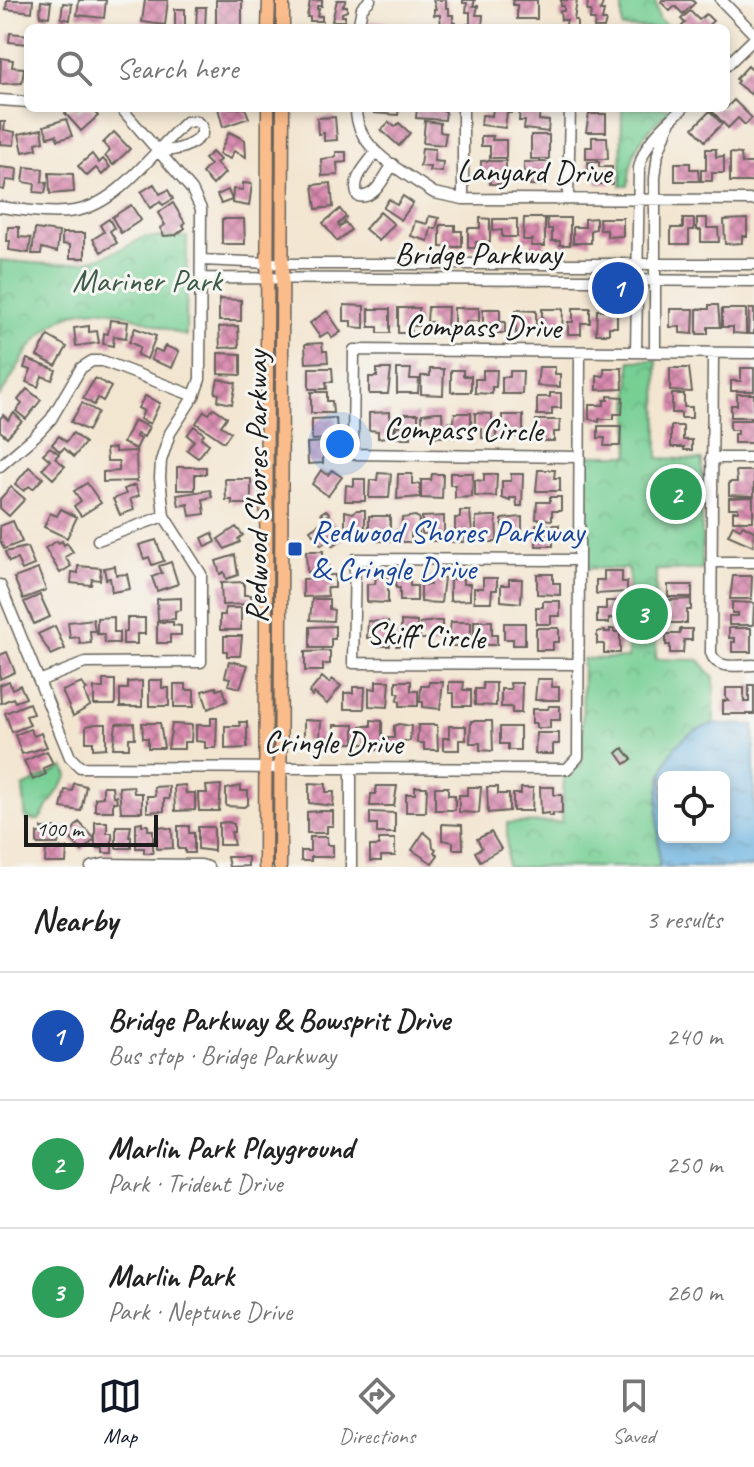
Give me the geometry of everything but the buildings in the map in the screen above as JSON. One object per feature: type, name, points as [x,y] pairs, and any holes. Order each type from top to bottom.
[{"type":"main road","points":[[268,24],[269,0]]},
{"type":"main road","points":[[283,0],[283,24]]},
{"type":"main road","name":"Redwood Shores Parkway","points":[[265,867],[268,112]]},
{"type":"main road","name":"Redwood Shores Parkway","points":[[280,867],[283,112]]},
{"type":"street","points":[[359,24],[362,8],[370,0]]},
{"type":"street","points":[[721,0],[754,36],[730,62]]},
{"type":"street","points":[[0,100],[24,102]]},
{"type":"street","points":[[0,585],[39,681],[85,663],[201,662],[201,574],[164,516],[161,502],[161,461],[173,426],[194,396],[201,370],[199,203],[192,190],[124,112]]},
{"type":"street","name":"Lanyard Drive","points":[[356,112],[358,128],[376,152],[437,194],[463,199],[754,200]]},
{"type":"street","points":[[463,112],[463,199]]},
{"type":"street","points":[[568,198],[570,112]]},
{"type":"street","points":[[636,352],[638,199],[643,154],[651,139],[679,112]]},
{"type":"street","points":[[655,351],[656,161],[669,122]]},
{"type":"street","points":[[0,207],[60,213],[89,208],[104,200],[159,152]]},
{"type":"street","points":[[376,152],[356,181],[358,196],[364,198],[371,195],[393,164]]},
{"type":"street","name":"Bridge Parkway","points":[[201,260],[283,264],[754,264]]},
{"type":"street","name":"Bridge Parkway","points":[[201,278],[754,281]]},
{"type":"street","name":"Compass Drive","points":[[354,350],[754,353]]},
{"type":"street","name":"Compass Circle","points":[[354,350],[353,454],[579,457]]},
{"type":"street","points":[[578,664],[580,353]]},
{"type":"street","points":[[713,353],[711,653],[715,661],[723,665],[754,665]]},
{"type":"street","points":[[0,466],[43,428],[62,402],[78,371],[90,362],[103,361],[194,396]]},
{"type":"street","points":[[711,458],[754,458]]},
{"type":"street","points":[[98,540],[164,516]]},
{"type":"street","name":"Skiff Circle","points":[[578,664],[353,663],[355,559],[579,560]]},
{"type":"street","points":[[712,562],[754,562]]},
{"type":"street","name":"Cringle Drive","points":[[39,681],[70,757],[77,766],[565,769],[577,761],[578,664]]},
{"type":"street","points":[[351,770],[351,867]]},
{"type":"street","points":[[91,867],[118,864],[208,867]]},
{"type":"green space","points":[[622,0],[655,0],[659,19],[665,24],[622,24]]},
{"type":"green space","points":[[622,112],[667,112],[640,142],[632,160],[628,186],[621,186]]},
{"type":"green space","name":"Mariner Park","points":[[144,237],[187,237],[186,336],[122,313],[85,310],[67,316],[49,328],[30,348],[0,396],[0,260],[74,263],[107,255]]},
{"type":"green space","points":[[657,360],[658,458],[702,460],[702,570],[656,570],[656,659],[699,660],[714,678],[714,724],[692,733],[676,746],[664,771],[658,771],[659,867],[507,867],[507,823],[562,822],[564,777],[576,770],[582,761],[583,659],[628,658],[629,569],[583,568],[583,455],[629,455],[630,361]]},
{"type":"green space","points":[[64,767],[68,776],[39,820],[26,820],[23,787]]},
{"type":"water","points":[[714,724],[754,725],[754,867],[659,867],[659,843],[730,843],[730,771],[664,771],[676,746],[692,733]]},
{"type":"place","name":"Bridge Parkway & Bowsprit Drive","points":[[618,288]]},
{"type":"place","name":"Marlin Park Playground","points":[[676,494]]},
{"type":"place","name":"Redwood Shores Parkway & Cringle Drive","points":[[295,549]]},
{"type":"place","name":"Marlin Park","points":[[642,614]]}]
